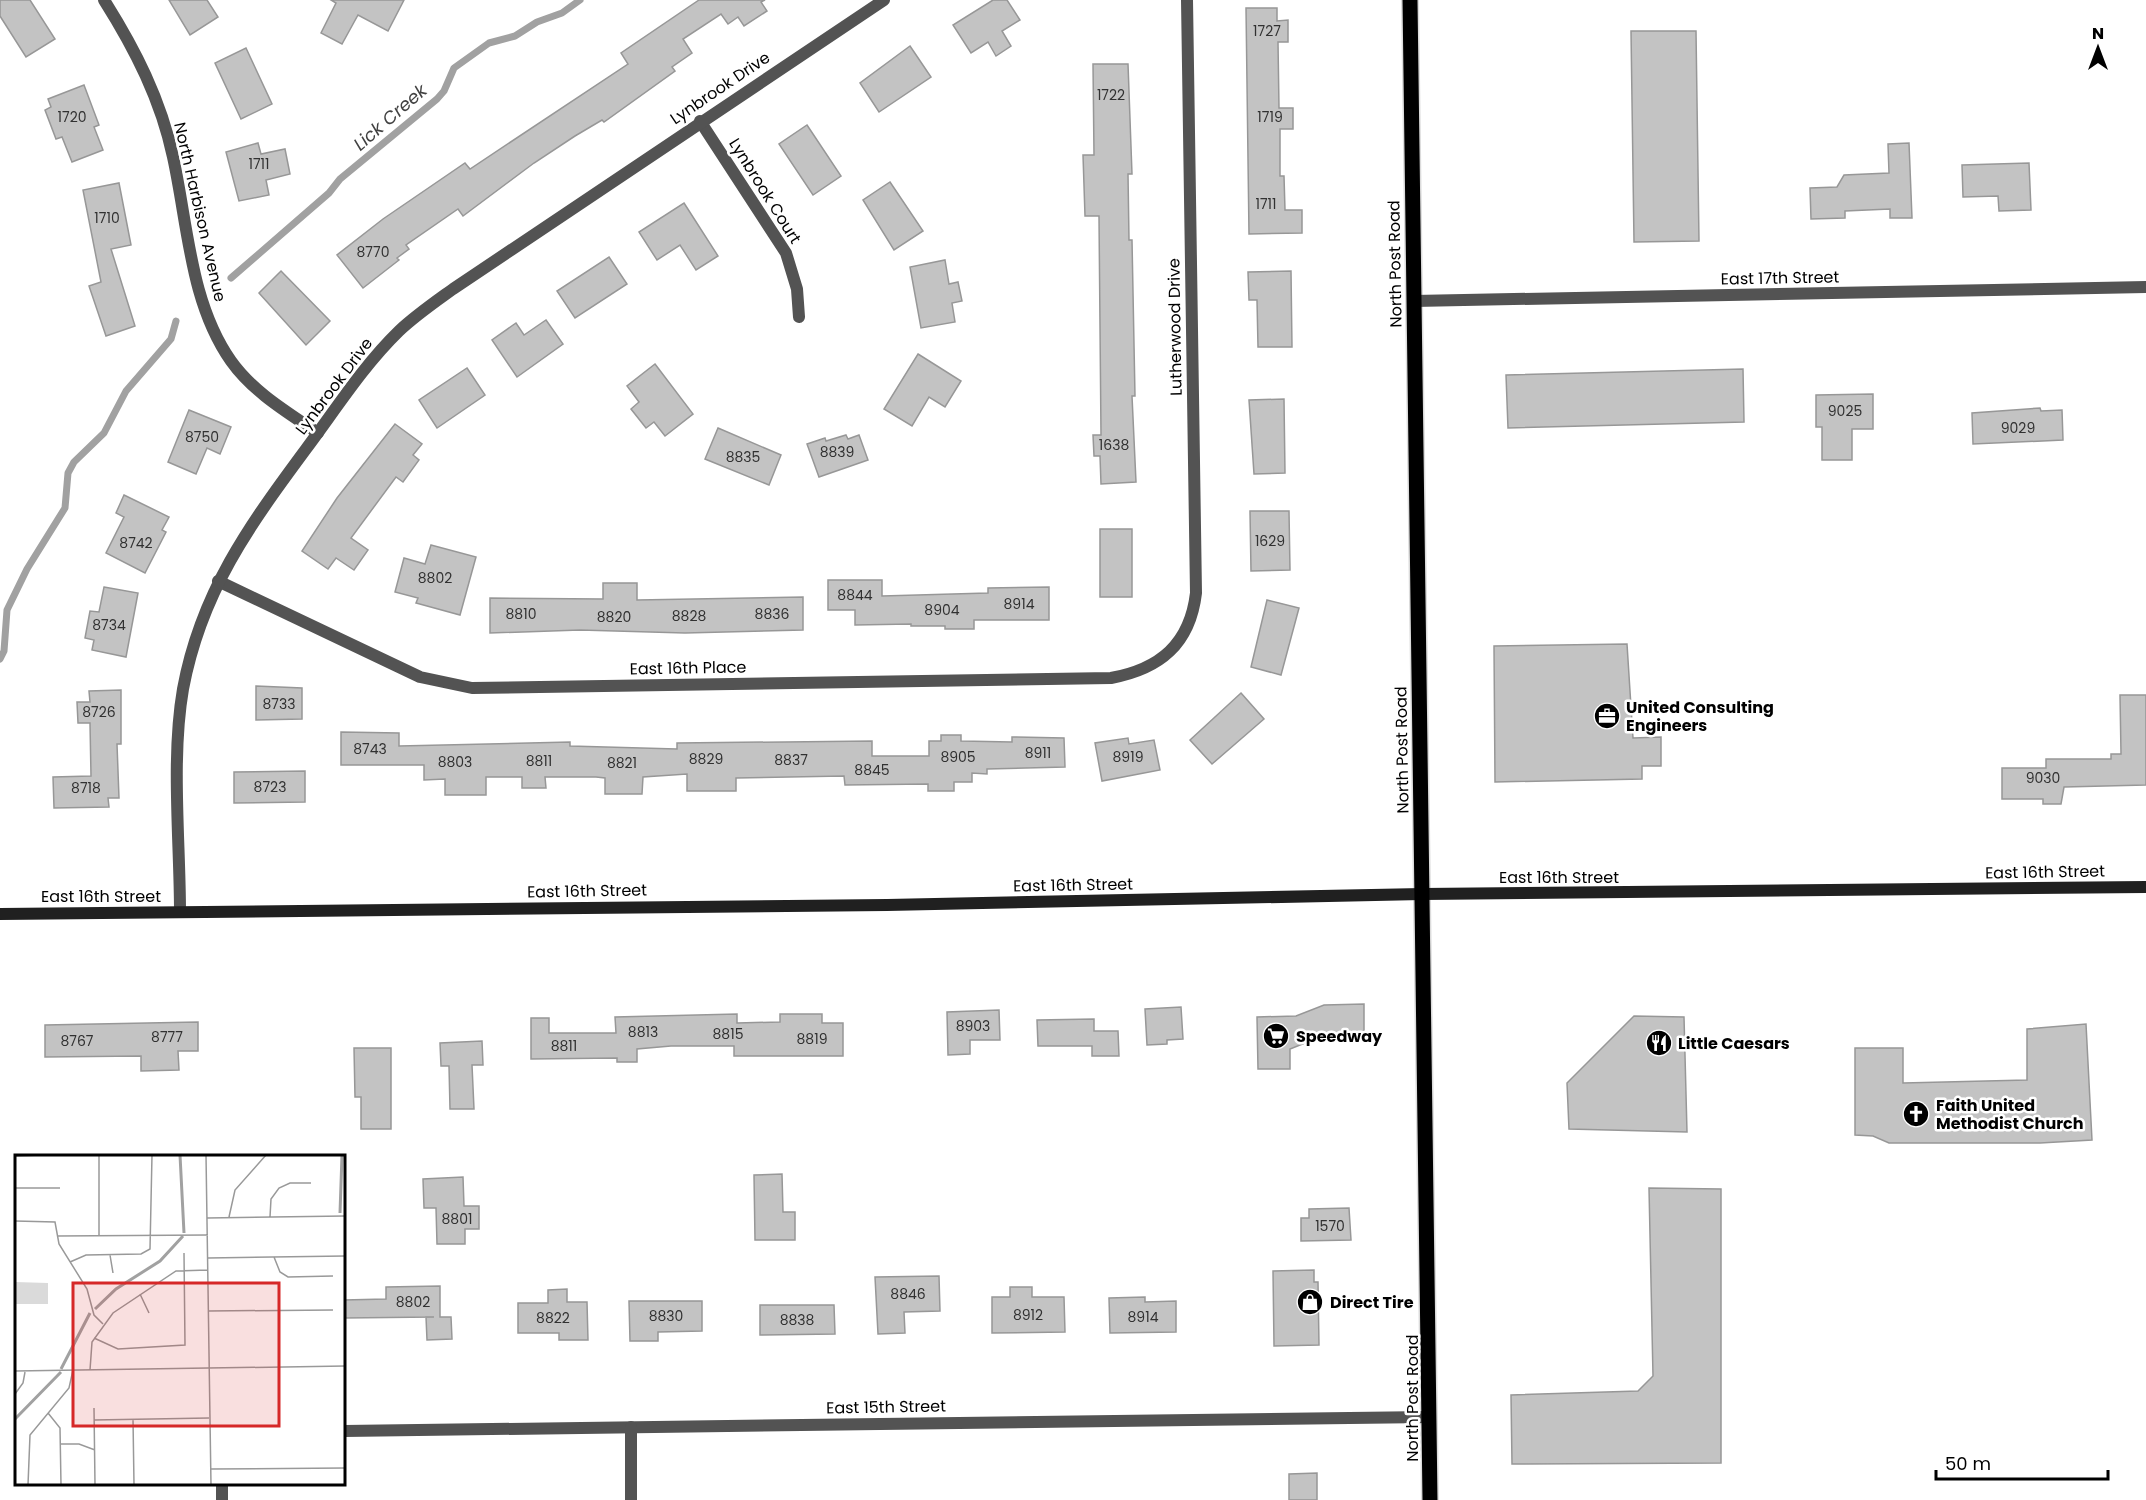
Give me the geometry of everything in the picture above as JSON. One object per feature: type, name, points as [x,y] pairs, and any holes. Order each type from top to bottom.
[{"type":"main road","name":"North Post Road","points":[[1410,0],[1430,1500]]},
{"type":"street","name":"North Harbison Avenue","points":[[104,0],[142,65],[165,124],[200,295],[219,343],[251,385],[318,434]]},
{"type":"street","name":"Lynbrook Drive","points":[[180,912],[178,749],[181,707],[196,634],[218,580],[257,516],[370,362],[414,318],[700,121],[884,0]]},
{"type":"street","name":"Lutherwood Drive","points":[[1174,648],[1191,619],[1196,593],[1187,0]]},
{"type":"street","name":"Lynbrook Court","points":[[700,121],[782,246],[792,270],[799,316]]},
{"type":"street","name":"East 17th Street","points":[[1414,301],[2146,287]]},
{"type":"street","name":"East 16th Place","points":[[218,580],[420,677],[472,688],[1111,678],[1137,673],[1174,648]]},
{"type":"street","name":"East 16th Street","points":[[0,914],[887,905],[1422,894],[2146,887]]},
{"type":"street","name":"East 15th Street","points":[[345,1431],[1429,1417]]},
{"type":"street","points":[[631,1427],[631,1500]]},
{"type":"building","points":[[0,0],[30,0],[55,39],[26,57],[0,16]]},
{"type":"building","points":[[169,0],[207,0],[218,17],[190,35]]},
{"type":"building","points":[[331,0],[404,0],[388,31],[358,15],[342,44],[321,33],[336,3]]},
{"type":"building","points":[[699,0],[765,0],[761,2],[767,11],[744,26],[738,17],[728,24],[721,14],[683,39],[692,53],[672,67],[675,71],[604,122],[602,120],[534,163],[463,216],[458,209],[406,245],[409,249],[397,258],[399,260],[363,288],[337,255],[383,219],[465,163],[470,169],[628,64],[621,53]]},
{"type":"building","points":[[993,0],[1007,0],[1020,20],[1002,31],[1011,46],[996,56],[988,42],[971,53],[953,25]]},
{"type":"building","points":[[1246,8],[1277,8],[1277,21],[1288,20],[1288,42],[1278,42],[1279,108],[1293,108],[1293,129],[1280,129],[1280,176],[1284,176],[1285,210],[1302,210],[1302,233],[1249,234]]},
{"type":"building","points":[[1631,31],[1696,31],[1699,241],[1634,242]]},
{"type":"building","points":[[910,46],[931,77],[879,112],[860,83]]},
{"type":"building","points":[[246,48],[272,104],[241,119],[215,63]]},
{"type":"building","points":[[1093,64],[1128,64],[1132,174],[1128,174],[1129,240],[1132,240],[1135,396],[1132,396],[1136,482],[1101,484],[1100,456],[1094,456],[1093,435],[1101,435],[1099,216],[1085,216],[1083,155],[1094,155]]},
{"type":"building","points":[[84,85],[99,125],[94,127],[103,150],[72,162],[62,137],[56,139],[45,110],[51,107],[48,99]]},
{"type":"building","points":[[807,125],[841,176],[813,195],[779,144]]},
{"type":"building","points":[[258,143],[261,154],[285,149],[290,174],[266,180],[269,195],[239,201],[226,152]]},
{"type":"building","points":[[1909,143],[1912,218],[1890,218],[1890,209],[1845,211],[1845,218],[1811,219],[1810,188],[1837,187],[1844,175],[1889,173],[1888,144]]},
{"type":"building","points":[[2029,163],[2031,210],[1999,211],[1998,196],[1963,197],[1962,165]]},
{"type":"building","points":[[890,182],[923,231],[894,250],[863,200]]},
{"type":"building","points":[[119,183],[131,245],[111,249],[135,326],[106,336],[89,286],[101,282],[83,190]]},
{"type":"building","points":[[684,203],[718,256],[696,270],[680,245],[657,260],[639,232]]},
{"type":"building","points":[[609,257],[627,284],[575,318],[557,291]]},
{"type":"building","points":[[945,260],[949,284],[958,282],[962,301],[952,303],[955,322],[921,328],[910,267]]},
{"type":"building","points":[[281,271],[330,321],[306,345],[259,293]]},
{"type":"building","points":[[1291,271],[1292,347],[1258,347],[1257,300],[1249,300],[1248,272]]},
{"type":"building","points":[[546,320],[563,344],[517,377],[492,340],[516,323],[524,335]]},
{"type":"building","points":[[918,354],[961,381],[945,407],[929,397],[912,426],[884,409]]},
{"type":"building","points":[[655,364],[693,414],[665,436],[654,422],[646,428],[631,409],[639,402],[627,386]]},
{"type":"building","points":[[467,368],[485,395],[437,428],[419,400]]},
{"type":"building","points":[[1743,369],[1744,422],[1508,428],[1506,375]]},
{"type":"building","points":[[1873,394],[1873,429],[1852,429],[1852,460],[1822,460],[1822,427],[1816,427],[1816,395]]},
{"type":"building","points":[[1284,399],[1285,473],[1254,474],[1249,400]]},
{"type":"building","points":[[2040,408],[2041,411],[2062,410],[2063,440],[1973,444],[1972,413]]},
{"type":"building","points":[[189,410],[231,427],[220,454],[207,448],[196,474],[168,462]]},
{"type":"building","points":[[395,424],[422,444],[413,455],[419,460],[403,482],[396,477],[351,538],[368,550],[354,570],[336,558],[328,569],[302,551],[337,498]]},
{"type":"building","points":[[718,428],[781,455],[769,485],[705,459]]},
{"type":"building","points":[[846,435],[848,439],[859,435],[868,460],[819,477],[807,444]]},
{"type":"building","points":[[124,495],[169,517],[162,530],[166,532],[145,573],[106,553],[124,517],[116,513]]},
{"type":"building","points":[[1250,511],[1289,511],[1290,570],[1251,571]]},
{"type":"building","points":[[1100,529],[1132,529],[1132,597],[1100,597]]},
{"type":"building","points":[[431,545],[476,557],[460,615],[416,603],[418,598],[395,592],[404,558],[425,564]]},
{"type":"building","points":[[828,580],[882,580],[882,596],[988,593],[988,588],[1049,587],[1049,620],[974,620],[974,629],[945,629],[945,626],[911,626],[911,624],[855,625],[855,610],[828,610]]},
{"type":"building","points":[[603,583],[637,583],[637,600],[803,597],[803,630],[685,633],[580,630],[490,633],[490,598],[603,599]]},
{"type":"building","points":[[104,587],[138,593],[126,657],[92,650],[94,640],[85,638],[90,611],[99,612]]},
{"type":"building","points":[[1267,600],[1299,608],[1281,675],[1251,667]]},
{"type":"building","points":[[1627,644],[1633,738],[1661,737],[1661,766],[1642,766],[1642,779],[1495,782],[1494,646]]},
{"type":"building","points":[[256,686],[302,688],[302,719],[256,720]]},
{"type":"building","points":[[121,690],[121,744],[117,744],[119,798],[108,798],[109,807],[54,808],[53,777],[91,776],[90,723],[78,723],[77,702],[90,702],[89,691]]},
{"type":"building","points":[[1241,693],[1264,719],[1212,764],[1190,740]]},
{"type":"building","points":[[2120,695],[2146,695],[2146,785],[2064,787],[2061,804],[2043,804],[2043,799],[2002,799],[2002,768],[2046,768],[2046,759],[2111,759],[2111,754],[2121,754]]},
{"type":"building","points":[[341,732],[399,733],[399,746],[570,742],[570,746],[677,749],[677,743],[872,741],[872,756],[929,756],[929,741],[941,741],[941,735],[961,735],[961,741],[1012,742],[1012,737],[1064,738],[1065,767],[987,769],[987,774],[972,773],[972,782],[954,782],[954,791],[928,791],[928,784],[845,785],[844,776],[736,778],[736,791],[687,791],[687,774],[643,777],[642,794],[605,794],[605,778],[596,777],[545,777],[546,788],[522,788],[522,777],[486,777],[486,795],[445,795],[445,779],[424,780],[424,765],[341,765]]},
{"type":"building","points":[[1128,738],[1129,744],[1154,740],[1160,770],[1102,781],[1095,743]]},
{"type":"building","points":[[305,771],[305,802],[234,803],[234,772]]},
{"type":"building","points":[[1364,1004],[1364,1034],[1325,1035],[1290,1049],[1290,1069],[1258,1069],[1257,1017],[1296,1016],[1324,1005]]},
{"type":"building","points":[[1181,1007],[1183,1039],[1167,1040],[1167,1044],[1147,1045],[1145,1009]]},
{"type":"building","points":[[999,1010],[1000,1040],[970,1040],[970,1054],[948,1055],[947,1012]]},
{"type":"building","points":[[737,1014],[737,1023],[780,1022],[780,1014],[822,1014],[822,1023],[843,1023],[843,1056],[734,1056],[734,1046],[671,1046],[637,1049],[637,1062],[617,1062],[617,1058],[531,1059],[531,1018],[549,1018],[549,1033],[616,1033],[615,1017]]},
{"type":"building","points":[[1634,1016],[1684,1017],[1687,1132],[1569,1129],[1567,1083]]},
{"type":"building","points":[[1094,1019],[1094,1031],[1118,1031],[1119,1056],[1092,1056],[1092,1046],[1038,1046],[1037,1020]]},
{"type":"building","points":[[198,1022],[198,1051],[178,1051],[179,1070],[141,1071],[141,1056],[45,1057],[45,1025]]},
{"type":"building","points":[[2086,1024],[2092,1140],[2040,1143],[1889,1143],[1873,1136],[1855,1135],[1855,1048],[1903,1048],[1903,1083],[2027,1080],[2027,1029]]},
{"type":"building","points":[[482,1041],[483,1065],[472,1065],[474,1109],[450,1109],[449,1066],[441,1066],[440,1043]]},
{"type":"building","points":[[354,1048],[391,1048],[391,1129],[361,1129],[361,1097],[355,1097]]},
{"type":"building","points":[[782,1174],[783,1212],[795,1212],[795,1240],[755,1240],[754,1175]]},
{"type":"building","points":[[463,1177],[464,1206],[479,1206],[479,1229],[465,1229],[465,1244],[437,1244],[436,1208],[424,1208],[423,1179]]},
{"type":"building","points":[[1649,1188],[1721,1189],[1721,1463],[1512,1464],[1511,1395],[1638,1391],[1653,1376]]},
{"type":"building","points":[[1349,1208],[1351,1240],[1301,1241],[1301,1218],[1309,1218],[1309,1209]]},
{"type":"building","points":[[1314,1270],[1314,1282],[1318,1282],[1319,1345],[1274,1346],[1273,1271]]},
{"type":"building","points":[[939,1276],[940,1311],[904,1312],[905,1333],[878,1334],[875,1277]]},
{"type":"building","points":[[440,1286],[440,1317],[451,1317],[452,1339],[427,1340],[426,1317],[345,1318],[345,1300],[386,1299],[386,1287]]},
{"type":"building","points":[[1010,1287],[1032,1287],[1032,1297],[1064,1297],[1065,1332],[992,1333],[992,1297],[1010,1297]]},
{"type":"building","points":[[567,1289],[567,1302],[587,1302],[588,1340],[559,1340],[559,1333],[518,1333],[518,1303],[548,1303],[548,1290]]},
{"type":"building","points":[[1145,1297],[1145,1302],[1176,1301],[1176,1332],[1110,1333],[1109,1298]]},
{"type":"building","points":[[629,1301],[702,1301],[702,1331],[658,1332],[658,1341],[630,1341]]},
{"type":"building","points":[[760,1305],[834,1305],[835,1334],[760,1335]]},
{"type":"building","points":[[1317,1473],[1317,1500],[1289,1500],[1289,1474]]},
{"type":"waterway","name":"Lick Creek","points":[[231,278],[329,193],[340,179],[437,99],[444,91],[454,68],[489,43],[515,36],[537,22],[562,13],[580,0]]},
{"type":"waterway","name":"Lick Creek","points":[[0,659],[4,651],[7,610],[27,569],[65,508],[68,473],[74,462],[104,433],[126,391],[171,339],[176,321]]},
{"type":"place","name":"United Consulting Engineers","points":[[1607,716]]},
{"type":"place","name":"Speedway","points":[[1276,1036]]},
{"type":"place","name":"Little Caesars","points":[[1659,1043]]},
{"type":"place","name":"Faith United Methodist Church","points":[[1916,1114]]},
{"type":"place","name":"Direct Tire","points":[[1310,1302]]}]
